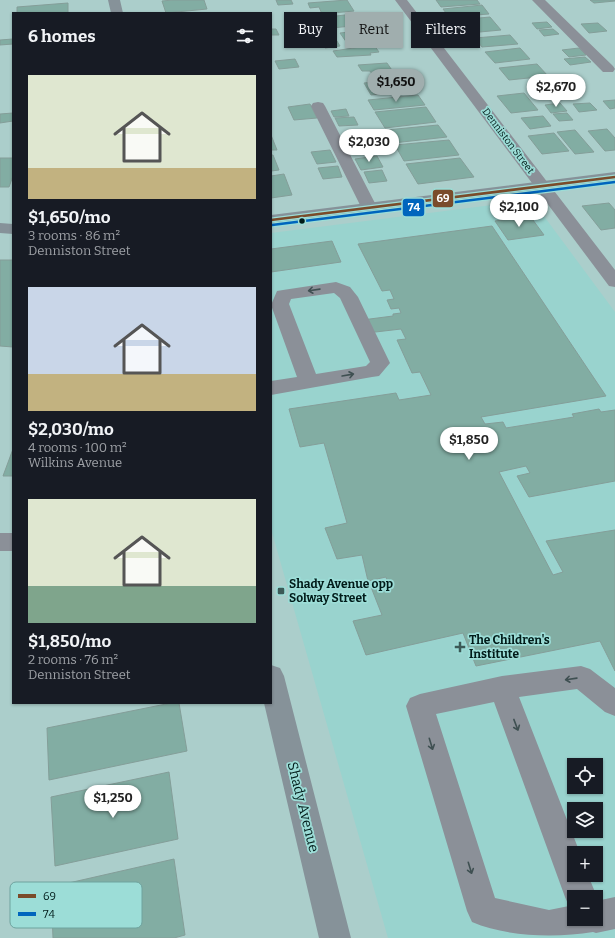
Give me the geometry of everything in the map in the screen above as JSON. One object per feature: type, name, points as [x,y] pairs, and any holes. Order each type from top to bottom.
[{"type":"main road","points":[[114,0],[117,12]]},
{"type":"main road","points":[[272,220],[615,177]]},
{"type":"main road","points":[[0,228],[12,228]]},
{"type":"main road","name":"Shady Avenue","points":[[272,680],[335,938]]},
{"type":"street","name":"Denniston Street","points":[[401,0],[615,282]]},
{"type":"street","points":[[538,0],[608,69]]},
{"type":"street","points":[[318,106],[370,208]]},
{"type":"street","points":[[272,388],[372,371],[380,363],[349,297],[344,291],[336,287],[283,295],[280,304],[309,381]]},
{"type":"street","points":[[0,542],[12,542]]},
{"type":"street","points":[[567,922],[549,926],[483,911],[420,706],[502,688],[581,678],[615,704]]},
{"type":"street","points":[[502,688],[578,890]]},
{"type":"street","points":[[603,916],[615,913]]},
{"type":"shaded area","name":"The Children's Institute","points":[[532,200],[615,312],[615,938],[388,938],[272,532],[272,233]]},
{"type":"building","points":[[204,0],[207,9],[166,12],[162,1]]},
{"type":"building","points":[[276,0],[291,0],[293,4],[278,5]]},
{"type":"building","points":[[347,0],[354,11],[321,12],[319,7],[310,8],[308,3]]},
{"type":"building","points":[[436,0],[477,0],[480,4],[441,7]]},
{"type":"building","points":[[590,0],[615,0],[615,1],[594,3]]},
{"type":"building","points":[[68,3],[68,12],[17,12],[17,7]]},
{"type":"building","points":[[482,5],[489,14],[480,15],[480,12],[445,12],[443,9]]},
{"type":"building","points":[[345,15],[345,27],[337,27],[337,16]]},
{"type":"building","points":[[490,17],[501,30],[480,32],[480,18]]},
{"type":"building","points":[[547,22],[552,27],[537,29],[532,23]]},
{"type":"building","points":[[598,23],[607,31],[589,33],[581,24]]},
{"type":"building","points":[[272,29],[276,29],[279,35],[272,35]]},
{"type":"building","points":[[553,29],[559,34],[544,36],[539,30]]},
{"type":"building","points":[[345,32],[345,40],[340,33]]},
{"type":"building","points":[[510,35],[518,44],[482,47],[480,44],[480,38]]},
{"type":"building","points":[[12,39],[12,44],[0,45],[0,40]]},
{"type":"building","points":[[354,48],[376,48],[379,52],[370,53],[371,55],[337,57],[333,51]]},
{"type":"building","points":[[520,48],[530,59],[495,63],[485,52]]},
{"type":"building","points":[[579,48],[586,55],[569,57],[562,50]]},
{"type":"building","points":[[585,57],[591,62],[570,65],[564,59]]},
{"type":"building","points":[[295,59],[299,67],[279,69],[275,61]]},
{"type":"building","points":[[387,63],[396,76],[375,78],[370,71],[362,71],[358,65]]},
{"type":"building","points":[[537,64],[548,76],[509,80],[499,68]]},
{"type":"building","points":[[402,79],[409,91],[371,95],[364,83]]},
{"type":"building","points":[[524,93],[538,110],[511,113],[497,96]]},
{"type":"building","points":[[418,95],[425,105],[374,110],[368,100]]},
{"type":"building","points":[[615,100],[615,108],[610,109],[603,101]]},
{"type":"building","points":[[560,103],[567,111],[551,113],[545,105]]},
{"type":"building","points":[[590,103],[597,110],[579,112],[573,104]]},
{"type":"building","points":[[310,104],[317,118],[294,120],[288,107]]},
{"type":"building","points":[[426,107],[436,122],[385,128],[375,112]]},
{"type":"building","points":[[346,109],[349,116],[334,117],[331,111]]},
{"type":"building","points":[[12,113],[12,121],[0,123],[0,114]]},
{"type":"building","points":[[567,113],[573,120],[559,121],[553,114]]},
{"type":"building","points":[[543,116],[551,126],[530,129],[521,118]]},
{"type":"building","points":[[354,117],[358,125],[339,126],[335,118]]},
{"type":"building","points":[[438,125],[447,137],[393,143],[386,130]]},
{"type":"building","points":[[607,129],[615,138],[615,150],[605,151],[588,131]]},
{"type":"building","points":[[575,130],[594,152],[575,154],[557,132]]},
{"type":"building","points":[[554,133],[569,151],[542,154],[528,136]]},
{"type":"building","points":[[272,138],[277,150],[272,150]]},
{"type":"building","points":[[449,140],[459,155],[404,161],[395,145]]},
{"type":"building","points":[[330,150],[336,162],[317,164],[311,152]]},
{"type":"building","points":[[272,155],[273,155],[279,170],[272,171]]},
{"type":"building","points":[[377,156],[383,167],[361,170],[355,159]]},
{"type":"building","points":[[0,158],[12,158],[12,179],[9,187],[0,187]]},
{"type":"building","points":[[460,158],[474,177],[418,184],[406,164]]},
{"type":"building","points":[[338,166],[342,177],[323,179],[318,168]]},
{"type":"building","points":[[382,170],[387,181],[369,183],[364,172]]},
{"type":"building","points":[[284,174],[292,195],[272,198],[272,176]]},
{"type":"building","points":[[609,203],[615,210],[615,228],[601,230],[582,206]]},
{"type":"building","points":[[530,216],[544,235],[508,240],[495,221]]},
{"type":"building","points":[[492,226],[606,396],[481,417],[485,424],[503,422],[506,428],[574,417],[572,414],[599,409],[601,412],[615,410],[615,481],[529,497],[517,476],[530,473],[526,466],[499,472],[553,575],[563,572],[546,541],[615,530],[615,671],[600,641],[476,666],[463,633],[366,655],[353,621],[382,615],[371,587],[388,584],[386,577],[368,581],[362,555],[337,559],[325,528],[347,523],[324,443],[300,447],[289,409],[396,393],[399,400],[431,395],[420,372],[412,373],[397,340],[406,339],[401,329],[367,333],[362,320],[393,316],[393,314],[401,313],[399,308],[391,309],[387,300],[394,299],[390,290],[382,291],[358,244]]},
{"type":"building","points":[[332,241],[341,262],[272,272],[272,249]]},
{"type":"building","points":[[0,260],[12,260],[12,347],[0,346]]},
{"type":"building","points":[[12,452],[12,476],[3,476]]},
{"type":"building","points":[[166,704],[179,704],[187,751],[49,780],[47,728]]},
{"type":"building","points":[[169,772],[178,839],[55,866],[51,797]]},
{"type":"building","points":[[174,859],[185,935],[174,938],[53,938],[53,928],[142,928],[142,882],[73,882]]},
{"type":"transit line","name":"69","points":[[272,220],[615,177]]},
{"type":"transit line","name":"74","points":[[272,225],[615,182]]},
{"type":"place","name":"Shady Avenue opp Solway Street","points":[[281,591]]},
{"type":"place","name":"The Children's Institute","points":[[460,647]]}]
